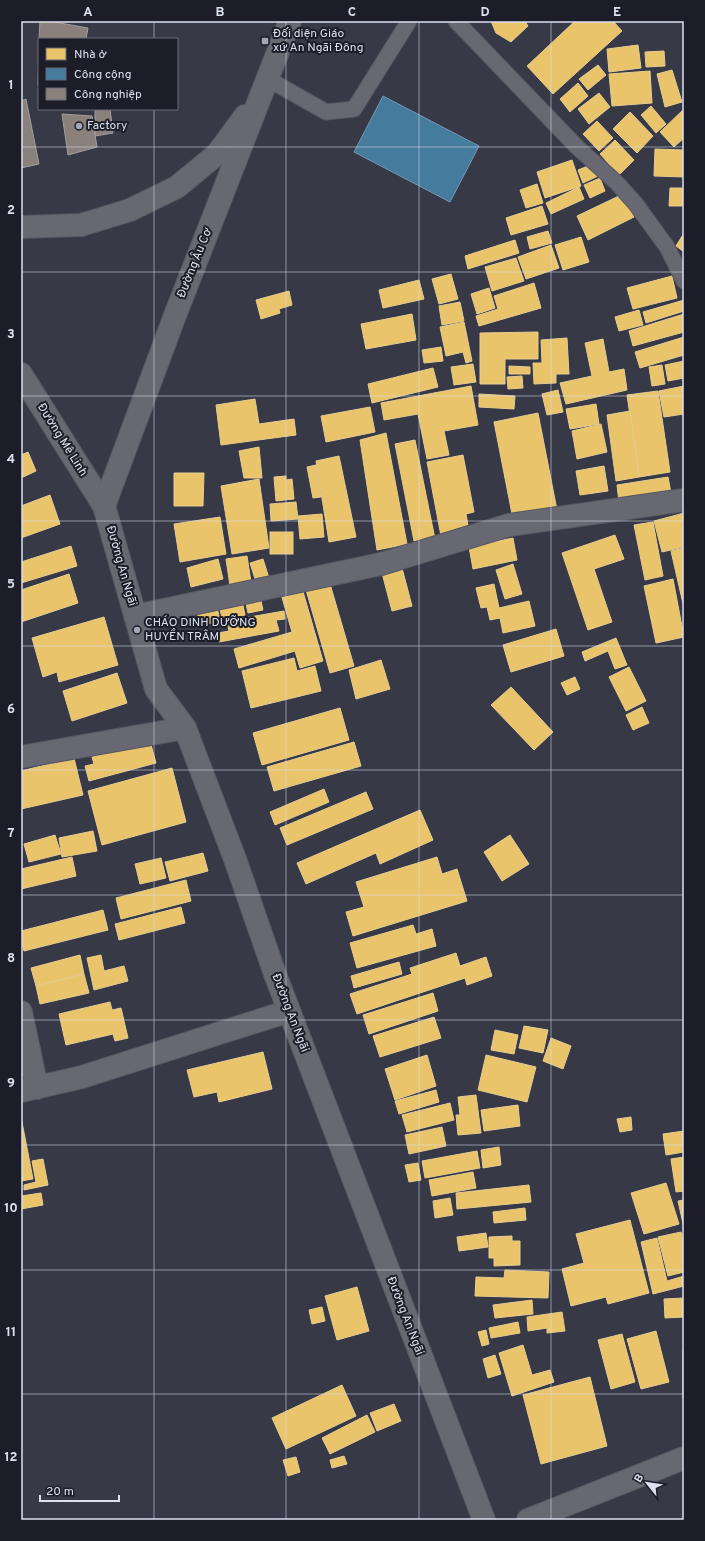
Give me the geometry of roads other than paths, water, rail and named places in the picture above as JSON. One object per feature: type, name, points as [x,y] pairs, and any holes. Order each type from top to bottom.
[{"type":"main road","name":"Đường Âu Cơ","points":[[104,506],[174,318],[290,21]]},
{"type":"main road","points":[[21,227],[81,225],[130,210],[177,187],[217,154],[265,86]]},
{"type":"main road","name":"Đường Mê Linh","points":[[21,374],[104,506]]},
{"type":"main road","points":[[135,616],[381,564],[509,525],[684,500]]},
{"type":"main road","name":"Đường An Ngãi","points":[[104,506],[156,689],[185,728],[235,859],[289,1011],[484,1520]]},
{"type":"main road","points":[[22,753],[185,728]]},
{"type":"main road","points":[[21,1012],[29,1089],[82,1077],[289,1011]]},
{"type":"main road","points":[[528,1520],[684,1458]]},
{"type":"lane","points":[[265,86],[326,112],[354,109],[409,21]]},
{"type":"lane","points":[[456,21],[577,147],[617,183],[635,203],[667,247],[684,281]]},
{"type":"place","name":"Đối diện Giáo xứ An Ngãi Đông","points":[[265,41]]},
{"type":"place","name":"Factory","points":[[79,126]]},
{"type":"place","name":"CHÁO DINH DƯỠNG HUYỀN TRÂM","points":[[137,630]]}]
